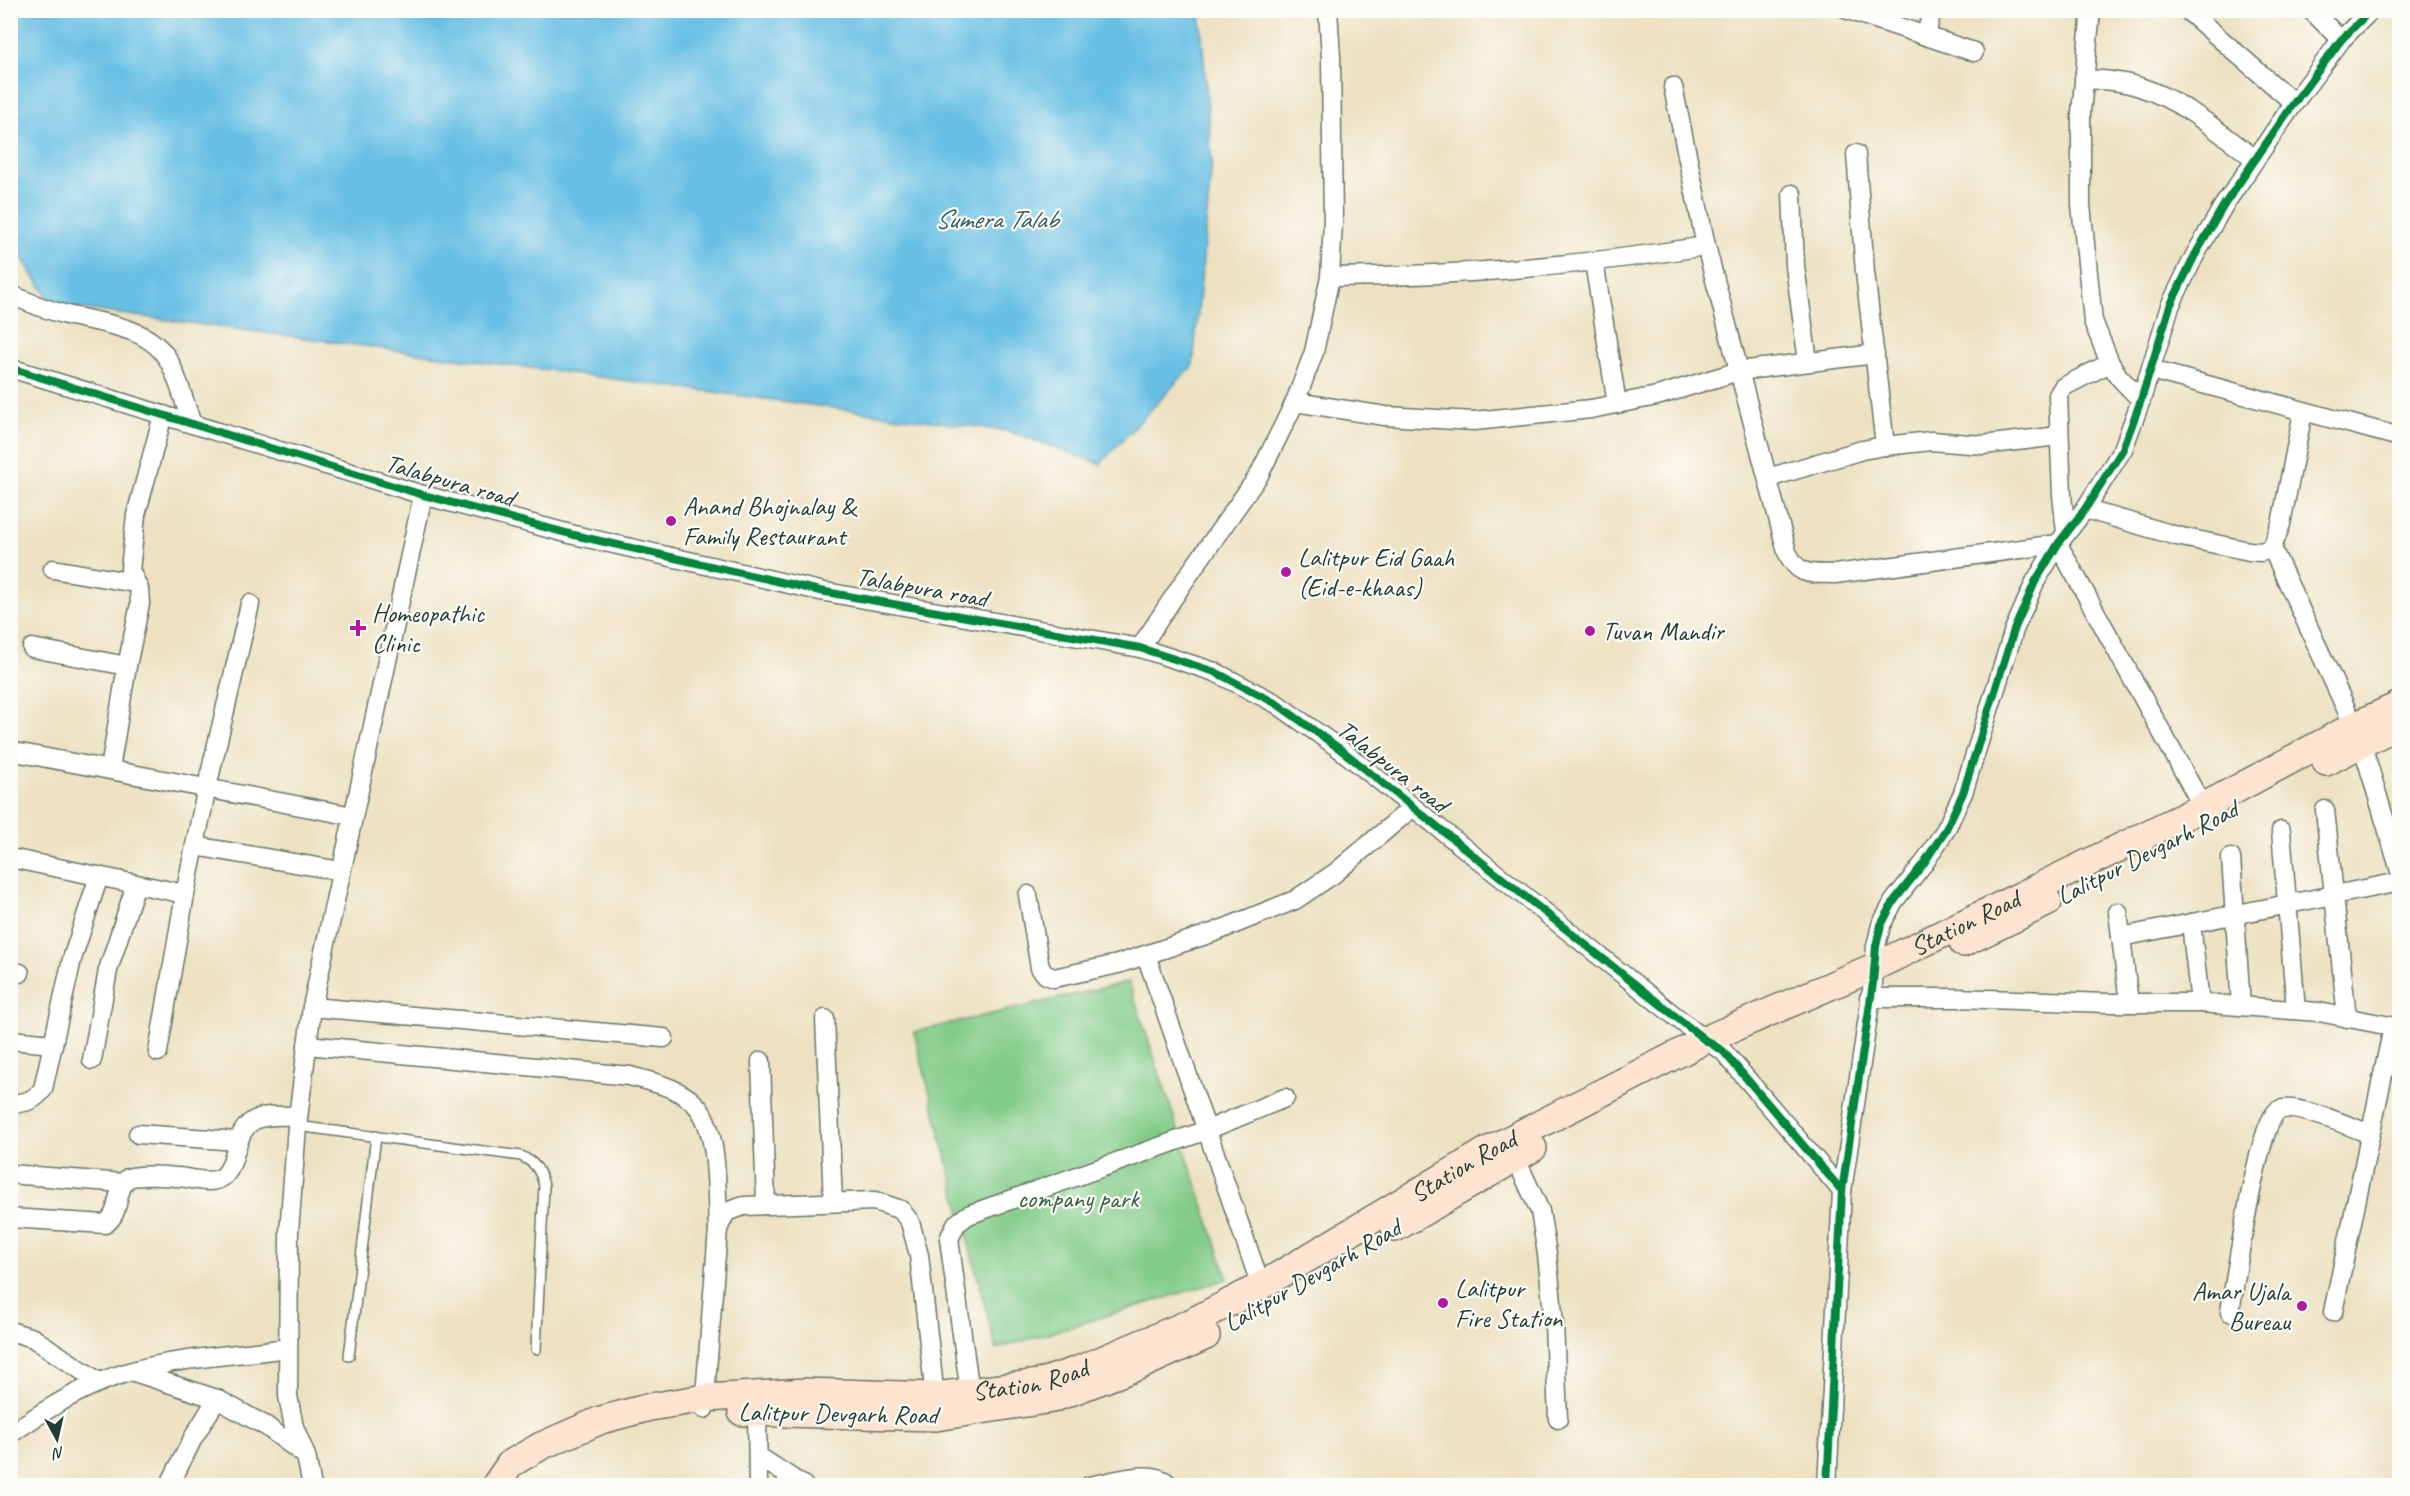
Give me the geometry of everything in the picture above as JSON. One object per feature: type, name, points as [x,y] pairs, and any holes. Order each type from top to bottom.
[{"type":"main road","name":"Station Road","points":[[1872,983],[2203,807],[2358,735],[2400,705]]},
{"type":"main road","name":"Lalitpur Devgarh Road","points":[[496,1485],[520,1478],[543,1463],[621,1430],[704,1405],[757,1412],[936,1406],[1052,1399],[1139,1366],[1213,1332],[1266,1304],[1515,1157],[1714,1045],[1872,983],[2002,925],[2358,735],[2400,724]]},
{"type":"main road","name":"Station Road","points":[[704,1405],[805,1392],[936,1406],[970,1393],[1039,1383],[1078,1370],[1190,1323],[1261,1286],[1485,1152],[1714,1045]]},
{"type":"street","points":[[1140,648],[1259,475],[1295,402],[1314,352],[1330,277],[1333,222],[1331,57],[1328,10]]},
{"type":"street","points":[[1848,10],[1974,52]]},
{"type":"street","points":[[1926,36],[1932,10]]},
{"type":"street","points":[[2091,10],[2081,113],[2081,206],[2093,321],[2110,363],[2141,400]]},
{"type":"street","points":[[2187,10],[2294,103]]},
{"type":"street","points":[[2311,10],[2341,40]]},
{"type":"street","points":[[1827,1485],[1842,1191],[1872,983],[1875,946],[1881,925],[1894,901],[1924,863],[1946,829],[1963,794],[2014,630],[2035,582],[2123,449],[2151,370],[2170,306],[2195,255],[2224,205],[2294,103],[2341,40],[2371,10]]},
{"type":"street","points":[[2084,79],[2114,81],[2139,87],[2169,99],[2201,118],[2255,159]]},
{"type":"street","points":[[1673,87],[1706,246],[1787,552],[1793,565],[1804,573],[1835,574],[2062,539]]},
{"type":"street","points":[[1856,154],[1865,272],[1885,446]]},
{"type":"street","points":[[1792,194],[1796,266],[1808,362]]},
{"type":"street","points":[[1330,277],[1426,276],[1594,262],[1706,246]]},
{"type":"street","points":[[1594,262],[1617,404]]},
{"type":"street","points":[[10,294],[28,303],[64,314],[131,330],[147,339],[159,348],[170,363],[192,424]]},
{"type":"street","points":[[1295,402],[1385,416],[1474,421],[1591,409],[1657,396],[1739,371],[1875,354]]},
{"type":"street","points":[[2110,363],[2063,387],[2058,395],[2062,539],[2203,807]]},
{"type":"street","name":"Talabpura road","points":[[10,368],[423,495],[573,535],[820,591],[1140,648],[1215,672],[1277,704],[1340,749],[1714,1045],[1842,1191]]},
{"type":"street","points":[[2151,370],[2400,437]]},
{"type":"street","points":[[2303,412],[2281,524],[2272,548],[2358,735],[2392,818],[2400,871]]},
{"type":"street","points":[[110,769],[140,604],[139,589],[131,576],[130,563],[136,515],[163,415]]},
{"type":"street","points":[[1768,478],[1851,453],[1885,446],[1931,441],[1983,445],[2059,436]]},
{"type":"street","points":[[312,1485],[306,1456],[294,1427],[288,1395],[289,1232],[297,1121],[312,1007],[423,495]]},
{"type":"street","points":[[2085,509],[2178,536],[2249,551],[2261,552],[2272,548]]},
{"type":"street","points":[[53,569],[135,583]]},
{"type":"street","points":[[158,1052],[185,894],[207,787],[250,604]]},
{"type":"street","points":[[32,648],[127,666]]},
{"type":"street","points":[[10,751],[353,816]]},
{"type":"street","points":[[1028,895],[1040,968],[1046,975],[1054,978],[1065,977],[1146,955],[1215,932],[1295,900],[1335,873],[1413,807]]},
{"type":"street","points":[[2325,810],[2347,1018]]},
{"type":"street","points":[[2281,831],[2296,1010]]},
{"type":"street","points":[[195,846],[341,871]]},
{"type":"street","points":[[10,858],[185,894]]},
{"type":"street","points":[[2231,858],[2241,1005]]},
{"type":"street","points":[[10,1104],[26,1103],[43,1089],[72,959],[99,876]]},
{"type":"street","points":[[2121,937],[2400,882]]},
{"type":"street","points":[[92,1060],[108,970],[136,884]]},
{"type":"street","points":[[2118,912],[2129,1003]]},
{"type":"street","points":[[2191,923],[2200,1003]]},
{"type":"street","points":[[1146,955],[1261,1286]]},
{"type":"street","points":[[1872,983],[1955,998],[2241,1005],[2296,1010],[2396,1027],[2370,1134],[2333,1311]]},
{"type":"street","points":[[312,1007],[664,1038]]},
{"type":"street","points":[[825,1019],[833,1202]]},
{"type":"street","points":[[10,1040],[53,1044]]},
{"type":"street","points":[[307,1045],[630,1076],[670,1088],[694,1103],[706,1122],[713,1145],[718,1230],[704,1405]]},
{"type":"street","points":[[761,1061],[766,1205]]},
{"type":"street","points":[[970,1393],[950,1239],[956,1224],[968,1215],[1207,1130],[1285,1098]]},
{"type":"street","points":[[2230,1312],[2244,1225],[2265,1130],[2272,1114],[2278,1110],[2294,1109],[2370,1134]]},
{"type":"street","points":[[10,1218],[105,1224],[115,1214],[123,1183],[128,1178],[178,1177],[205,1181],[222,1179],[227,1173],[238,1141],[248,1125],[256,1119],[297,1121]]},
{"type":"street","points":[[138,1134],[238,1141]]},
{"type":"street","points":[[1515,1157],[1540,1211],[1548,1254],[1558,1419]]},
{"type":"street","points":[[10,1174],[123,1183]]},
{"type":"street","points":[[718,1230],[726,1212],[744,1206],[875,1201],[901,1210],[910,1222],[919,1255],[936,1406]]},
{"type":"street","points":[[10,1331],[33,1338],[99,1382]]},
{"type":"street","points":[[10,1434],[50,1408],[99,1382],[173,1362],[287,1348]]},
{"type":"street","points":[[133,1372],[217,1399],[266,1426],[306,1456]]},
{"type":"street","points":[[169,1485],[193,1438],[217,1399]]},
{"type":"street","points":[[757,1412],[758,1485]]},
{"type":"street","points":[[758,1456],[804,1485]]},
{"type":"street","points":[[1089,1485],[1155,1476],[1170,1485]]},
{"type":"lane","points":[[297,1121],[376,1136],[521,1156],[534,1162],[541,1172],[544,1186],[536,1349]]},
{"type":"lane","points":[[349,1356],[376,1136]]},
{"type":"green space","name":"company park","points":[[1129,982],[1228,1279],[996,1349],[914,1032]]},
{"type":"water","name":"Sumera Talab","points":[[10,11],[1200,11],[1212,162],[1193,365],[1100,464],[1008,431],[53,305],[11,242]]},
{"type":"cycle path","points":[[1827,1486],[1842,1191],[1873,983],[1876,946],[1881,925],[1894,901],[1924,863],[1946,829],[1963,793],[2014,630],[2035,582],[2123,449],[2141,400],[2170,306],[2195,255],[2224,205],[2294,103],[2341,40],[2371,10]]},
{"type":"cycle path","points":[[10,368],[423,495],[574,535],[820,591],[1140,648],[1215,672],[1277,704],[1340,749],[1705,1040],[1723,1051],[1842,1191]]},
{"type":"place","name":"Anand Bhojnalay & Family Restaurant","points":[[671,521]]},
{"type":"place","name":"Lalitpur Eid Gaah (Eid-e-khaas)","points":[[1286,572]]},
{"type":"place","name":"Homeopathic Clinic","points":[[358,628]]},
{"type":"place","name":"Tuvan Mandir","points":[[1590,631]]},
{"type":"place","name":"Lalitpur Fire Station","points":[[1443,1303]]},
{"type":"place","name":"Amar Ujala Bureau","points":[[2302,1306]]}]
